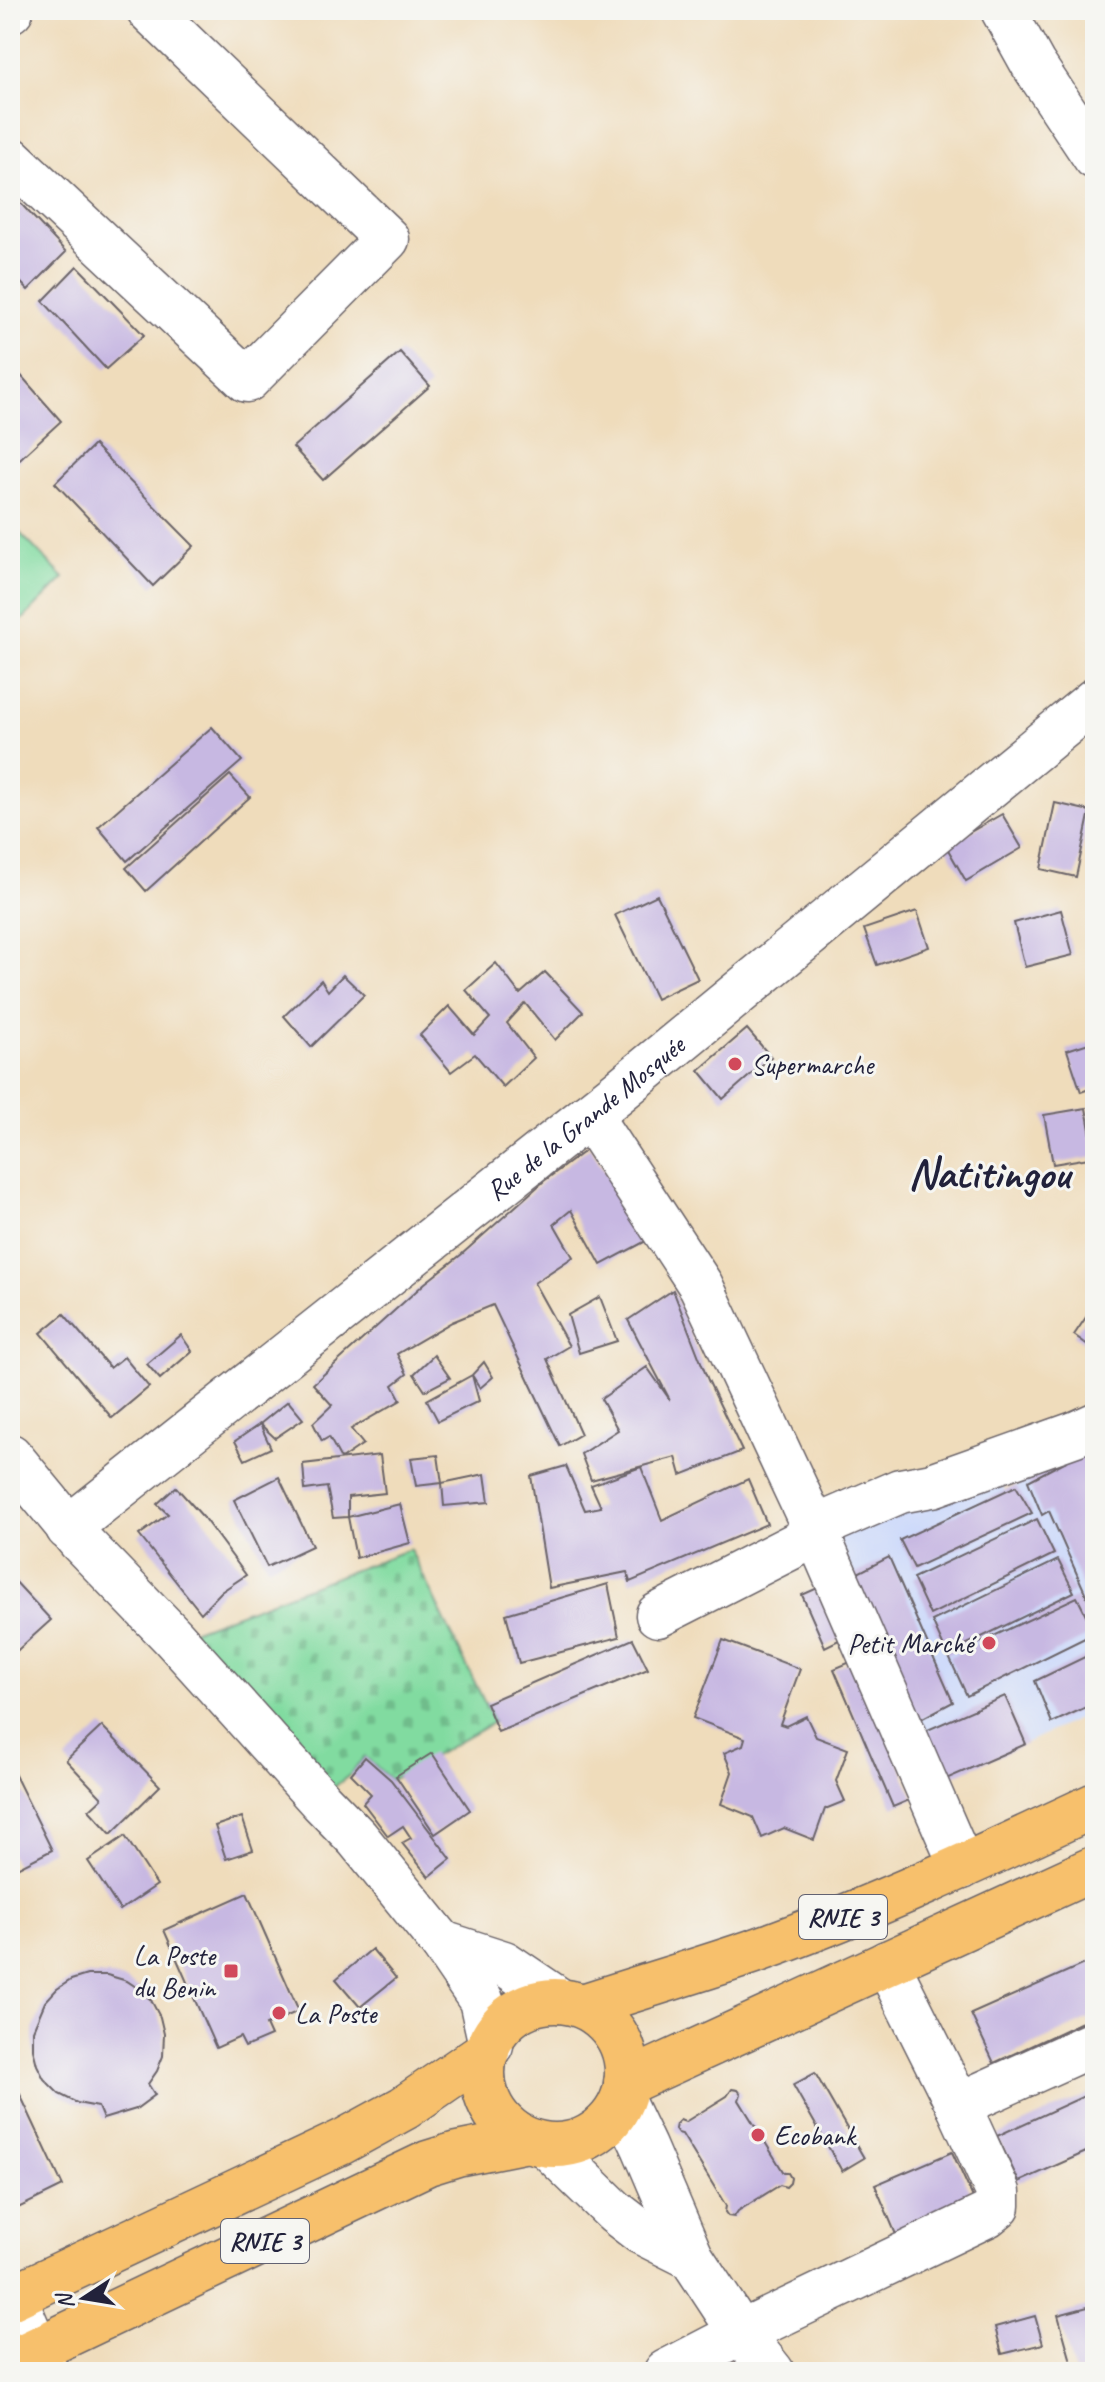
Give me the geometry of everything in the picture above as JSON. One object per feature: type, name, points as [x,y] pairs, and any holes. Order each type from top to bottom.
[{"type":"highway","name":"RNIE 3","points":[[12,2297],[342,2142],[404,2108],[489,2048],[498,2030],[515,2014],[536,2004],[571,2004],[758,1950],[962,1867],[1095,1805]]},
{"type":"highway","name":"RNIE 3","points":[[31,2361],[428,2163],[457,2154],[537,2142],[565,2145],[583,2140],[612,2118],[624,2092],[887,1963],[1095,1868]]},
{"type":"highway","points":[[571,2004],[599,2016],[613,2029],[627,2064],[624,2092]]},
{"type":"highway","points":[[489,2048],[483,2072],[486,2093],[495,2113],[510,2129],[537,2142]]},
{"type":"street","points":[[10,158],[247,380],[387,239],[149,10]]},
{"type":"street","points":[[1003,10],[1033,64],[1095,157]]},
{"type":"street","name":"Rue de la Grande Mosquée","points":[[68,1528],[589,1115],[1095,700]]},
{"type":"street","points":[[589,1115],[701,1286],[817,1534],[962,1867]]},
{"type":"street","points":[[658,1615],[817,1534],[833,1520],[900,1491],[932,1485],[1095,1425]]},
{"type":"street","points":[[10,1456],[68,1528],[173,1637],[357,1838],[442,1943],[481,2000],[489,2048]]},
{"type":"street","points":[[442,1943],[504,1963],[571,2004]]},
{"type":"street","points":[[666,2372],[987,2215],[998,2206],[998,2192],[887,1963]]},
{"type":"street","points":[[958,2105],[1095,2043]]},
{"type":"street","points":[[624,2092],[691,2257],[741,2333],[772,2372]]},
{"type":"street","points":[[537,2142],[641,2232],[691,2257]]},
{"type":"street","points":[[12,2297],[31,2361]]},
{"type":"shaded area","name":"Petit Marché","points":[[1095,1445],[1095,1711],[944,1780],[832,1525],[901,1494],[917,1511],[999,1476],[1005,1491]]},
{"type":"green space","points":[[10,523],[64,578],[10,632]]},
{"type":"green space","points":[[410,1549],[494,1722],[391,1780],[365,1757],[351,1774],[325,1794],[181,1635]]},
{"type":"building","points":[[10,192],[66,252],[28,290],[10,271]]},
{"type":"building","points":[[77,266],[144,335],[106,369],[43,301]]},
{"type":"building","points":[[400,352],[430,386],[323,480],[293,447]]},
{"type":"building","points":[[10,363],[61,421],[10,468]]},
{"type":"building","points":[[94,445],[194,546],[153,586],[55,483]]},
{"type":"building","points":[[212,727],[242,761],[127,861],[98,827]]},
{"type":"building","points":[[230,775],[250,797],[146,891],[126,868]]},
{"type":"building","points":[[1055,803],[1090,811],[1076,877],[1041,869]]},
{"type":"building","points":[[1002,814],[1022,848],[966,881],[946,846]]},
{"type":"building","points":[[657,895],[698,979],[656,999],[615,915]]},
{"type":"building","points":[[1061,910],[1073,955],[1025,967],[1014,923]]},
{"type":"building","points":[[917,911],[929,947],[877,965],[864,929]]},
{"type":"building","points":[[496,963],[520,994],[545,972],[583,1012],[555,1040],[525,1003],[507,1023],[534,1058],[503,1087],[475,1054],[451,1072],[420,1035],[449,1006],[474,1035],[490,1018],[466,990]]},
{"type":"building","points":[[343,975],[364,995],[311,1047],[284,1016],[321,980],[328,991]]},
{"type":"building","name":"Supermarche","points":[[747,1029],[771,1057],[723,1099],[699,1070]]},
{"type":"building","points":[[1095,1041],[1095,1087],[1081,1092],[1067,1050]]},
{"type":"building","points":[[1086,1108],[1095,1157],[1053,1164],[1044,1115]]},
{"type":"building","points":[[590,1147],[646,1241],[601,1265],[571,1210],[554,1224],[573,1257],[534,1283],[569,1346],[547,1359],[581,1434],[560,1446],[493,1305],[452,1322],[397,1354],[407,1374],[393,1385],[401,1400],[351,1429],[363,1444],[341,1459],[329,1437],[322,1441],[313,1423],[332,1405],[313,1384],[544,1181]]},
{"type":"building","points":[[673,1290],[708,1380],[742,1451],[681,1475],[676,1457],[591,1480],[581,1454],[618,1430],[601,1399],[647,1367],[670,1400],[628,1320]]},
{"type":"building","points":[[600,1297],[617,1341],[579,1353],[568,1315]]},
{"type":"building","points":[[1095,1304],[1095,1350],[1074,1335]]},
{"type":"building","points":[[64,1314],[110,1368],[124,1357],[149,1387],[112,1418],[41,1333]]},
{"type":"building","points":[[181,1335],[192,1351],[160,1379],[147,1364]]},
{"type":"building","points":[[434,1355],[450,1378],[425,1391],[414,1374]]},
{"type":"building","points":[[484,1362],[493,1377],[480,1388],[472,1375]]},
{"type":"building","points":[[472,1375],[479,1401],[438,1421],[427,1400]]},
{"type":"building","points":[[288,1401],[303,1419],[275,1438],[260,1424]]},
{"type":"building","points":[[260,1424],[271,1448],[245,1460],[235,1441]]},
{"type":"building","points":[[1095,1446],[1095,1615],[1049,1511],[1042,1515],[1028,1481]]},
{"type":"building","points":[[380,1455],[385,1493],[348,1497],[348,1517],[333,1518],[327,1487],[305,1490],[303,1464]]},
{"type":"building","points":[[438,1455],[442,1483],[416,1486],[411,1458]]},
{"type":"building","points":[[566,1466],[585,1510],[601,1507],[591,1485],[641,1467],[662,1520],[748,1479],[767,1524],[630,1582],[627,1572],[549,1588],[531,1476]]},
{"type":"building","points":[[485,1474],[489,1502],[444,1506],[442,1483]]},
{"type":"building","points":[[279,1477],[312,1546],[267,1567],[234,1500]]},
{"type":"building","points":[[1016,1486],[1032,1513],[914,1568],[900,1540]]},
{"type":"building","points":[[176,1487],[203,1517],[246,1575],[221,1592],[201,1613],[139,1535],[168,1514],[157,1504]]},
{"type":"building","points":[[400,1504],[410,1543],[356,1558],[348,1517]]},
{"type":"building","points":[[1037,1519],[1054,1554],[930,1615],[913,1578]]},
{"type":"building","points":[[889,1557],[953,1702],[917,1721],[854,1575]]},
{"type":"building","points":[[1058,1560],[1074,1592],[947,1654],[932,1621]]},
{"type":"building","points":[[13,1579],[51,1620],[10,1657],[10,1582]]},
{"type":"building","points":[[608,1584],[619,1637],[519,1663],[506,1614]]},
{"type":"building","points":[[822,1586],[843,1638],[825,1647],[802,1595]]},
{"type":"building","points":[[1077,1597],[1095,1633],[967,1696],[949,1657]]},
{"type":"building","points":[[633,1639],[648,1669],[498,1732],[486,1703]]},
{"type":"building","points":[[723,1640],[800,1669],[780,1724],[786,1726],[806,1716],[816,1737],[848,1749],[836,1781],[845,1801],[825,1809],[814,1840],[784,1828],[762,1838],[753,1817],[721,1804],[732,1772],[724,1753],[743,1745],[745,1738],[693,1718]]},
{"type":"building","points":[[1095,1652],[1095,1703],[1052,1723],[1035,1681]]},
{"type":"building","points":[[855,1660],[914,1798],[893,1807],[834,1669]]},
{"type":"building","points":[[1005,1696],[1026,1744],[944,1780],[923,1732]]},
{"type":"building","points":[[102,1726],[160,1786],[111,1834],[89,1810],[102,1798],[66,1760]]},
{"type":"building","points":[[432,1753],[470,1810],[435,1834],[396,1776]]},
{"type":"building","points":[[365,1757],[391,1780],[451,1859],[429,1877],[402,1843],[411,1838],[403,1826],[388,1836],[363,1803],[371,1794],[351,1774]]},
{"type":"building","points":[[10,1765],[52,1850],[17,1868],[10,1853]]},
{"type":"building","points":[[242,1817],[253,1850],[226,1859],[215,1826]]},
{"type":"building","points":[[125,1836],[157,1885],[120,1910],[88,1861]]},
{"type":"building","name":"La Poste du Benin","points":[[247,1893],[299,2011],[266,2025],[271,2036],[245,2047],[240,2037],[216,2048],[164,1930]]},
{"type":"building","points":[[372,1949],[396,1978],[360,2007],[336,1979]]},
{"type":"building","points":[[1095,1959],[1095,2016],[994,2063],[971,2014]]},
{"type":"building","points":[[87,1975],[107,1975],[127,1981],[139,1989],[151,2000],[164,2034],[163,2056],[148,2084],[155,2095],[136,2109],[103,2119],[98,2107],[77,2103],[59,2094],[44,2079],[33,2049],[33,2030],[45,2002],[71,1980]]},
{"type":"building","points":[[10,2073],[63,2186],[10,2212]]},
{"type":"building","points":[[815,2073],[864,2158],[842,2171],[793,2085]]},
{"type":"building","points":[[732,2089],[741,2094],[739,2100],[784,2173],[791,2178],[786,2187],[780,2185],[738,2211],[734,2217],[725,2212],[726,2206],[682,2134],[675,2129],[680,2120],[685,2122],[727,2096]]},
{"type":"building","points":[[1095,2091],[1095,2148],[1019,2182],[997,2136]]},
{"type":"building","points":[[952,2152],[975,2202],[897,2237],[875,2185]]},
{"type":"building","points":[[1095,2305],[1095,2372],[1074,2372],[1058,2315]]},
{"type":"building","points":[[1035,2316],[1043,2344],[1002,2354],[995,2327]]},
{"type":"place","name":"Supermarche","points":[[735,1064]]},
{"type":"place","name":"Petit Marché","points":[[989,1643]]},
{"type":"place","name":"La Poste du Benin","points":[[231,1971]]},
{"type":"place","name":"La Poste","points":[[279,2013]]},
{"type":"place","name":"Ecobank","points":[[758,2135]]},
{"type":"district","name":"Natitingou","points":[[989,1173]]}]
